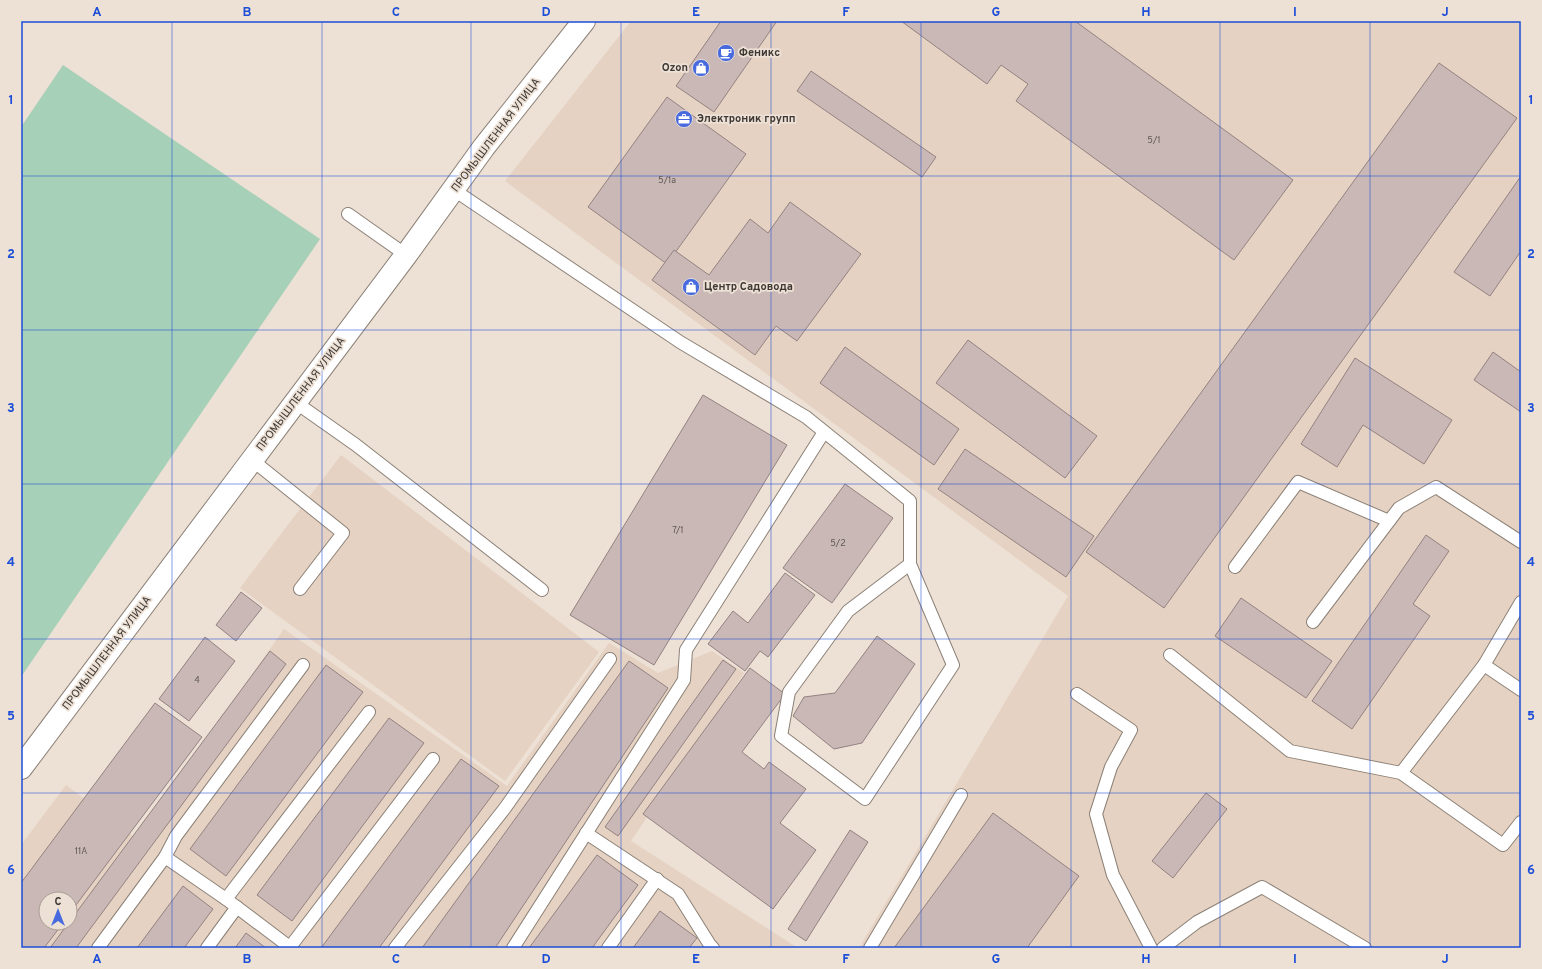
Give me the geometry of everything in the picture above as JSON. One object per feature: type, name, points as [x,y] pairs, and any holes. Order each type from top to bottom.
[{"type":"street","name":"ПРОМЫШЛЕННАЯ УЛИЦА","points":[[22,766],[406,255],[454,190],[484,146],[584,21]]},
{"type":"lane","points":[[454,190],[680,342],[806,417],[910,501],[910,564],[953,665],[865,799],[781,736],[789,692],[848,611],[910,564]]},
{"type":"lane","points":[[348,214],[406,255]]},
{"type":"lane","points":[[295,402],[356,445],[542,590]]},
{"type":"lane","points":[[513,948],[684,680],[686,650],[824,432]]},
{"type":"lane","points":[[252,460],[343,533],[300,589]]},
{"type":"lane","points":[[1234,567],[1298,482],[1389,521]]},
{"type":"lane","points":[[1314,622],[1399,508],[1436,487],[1521,542]]},
{"type":"lane","points":[[1401,773],[1484,665],[1521,602]]},
{"type":"lane","points":[[1170,655],[1290,751],[1401,773],[1503,845],[1521,822]]},
{"type":"lane","points":[[395,948],[505,808],[610,659]]},
{"type":"lane","points":[[1484,665],[1521,690]]},
{"type":"lane","points":[[98,948],[165,857],[176,836],[303,666]]},
{"type":"lane","points":[[1077,694],[1131,730],[1111,767],[1096,814],[1113,875],[1151,948]]},
{"type":"lane","points":[[226,899],[369,712]]},
{"type":"lane","points":[[165,857],[237,907],[290,948],[433,758]]},
{"type":"lane","points":[[870,948],[962,795]]},
{"type":"lane","points":[[586,833],[678,894],[710,947]]},
{"type":"lane","points":[[608,948],[657,879]]},
{"type":"lane","points":[[1163,948],[1197,922],[1262,887],[1365,948]]},
{"type":"lane","points":[[207,948],[237,907]]},
{"type":"shaded area","points":[[631,21],[1521,21],[1521,948],[859,948],[1068,596],[505,181]]},
{"type":"shaded area","points":[[341,455],[599,652],[505,781],[240,588]]},
{"type":"shaded area","points":[[284,629],[507,786],[609,643],[658,673],[712,651],[744,673],[631,841],[798,948],[21,948],[21,845],[66,785],[137,839]]},
{"type":"green space","points":[[63,65],[320,239],[21,677],[21,127]]},
{"type":"building","name":"Феникс","points":[[721,21],[777,21],[714,112],[676,86]]},
{"type":"building","points":[[901,21],[1075,21],[1293,180],[1234,260],[1016,101],[1028,84],[1001,65],[987,84]]},
{"type":"building","points":[[1439,63],[1517,118],[1164,608],[1086,552]]},
{"type":"building","points":[[811,71],[936,157],[922,177],[797,91]]},
{"type":"building","points":[[667,97],[746,154],[667,264],[588,207]]},
{"type":"building","points":[[1521,176],[1521,251],[1490,296],[1454,272]]},
{"type":"building","points":[[790,202],[861,254],[797,341],[776,326],[755,355],[652,280],[674,250],[709,275],[750,219],[768,233]]},
{"type":"building","points":[[968,340],[1097,436],[1065,478],[936,383]]},
{"type":"building","points":[[845,347],[959,429],[934,465],[820,383]]},
{"type":"building","points":[[1493,352],[1521,372],[1521,412],[1474,380]]},
{"type":"building","points":[[1355,358],[1452,420],[1424,464],[1363,425],[1337,467],[1301,444]]},
{"type":"building","points":[[703,395],[787,445],[654,665],[570,615]]},
{"type":"building","points":[[965,449],[1094,536],[1066,577],[938,489]]},
{"type":"building","points":[[845,484],[893,518],[832,603],[783,568]]},
{"type":"building","points":[[1426,535],[1449,551],[1413,604],[1430,616],[1352,729],[1312,701]]},
{"type":"building","points":[[785,573],[815,595],[768,657],[760,651],[745,671],[708,644],[733,611],[748,623]]},
{"type":"building","points":[[241,592],[262,608],[236,641],[216,625]]},
{"type":"building","points":[[1241,598],[1332,661],[1306,698],[1215,636]]},
{"type":"building","points":[[877,636],[915,664],[862,743],[834,749],[793,716],[804,697],[835,693]]},
{"type":"building","points":[[205,637],[235,661],[189,721],[159,699]]},
{"type":"building","points":[[270,651],[286,664],[76,948],[50,948],[63,931],[78,931],[78,910]]},
{"type":"building","points":[[723,660],[736,669],[618,836],[605,827]]},
{"type":"building","points":[[629,661],[668,688],[495,948],[422,948]]},
{"type":"building","points":[[326,665],[363,692],[226,876],[190,849]]},
{"type":"building","points":[[750,668],[785,694],[742,752],[764,769],[769,762],[806,789],[780,823],[816,850],[773,909],[643,814]]},
{"type":"building","points":[[155,703],[202,737],[78,902],[78,891],[38,891],[38,931],[57,931],[44,948],[21,948],[21,883]]},
{"type":"building","points":[[389,718],[424,743],[292,921],[257,895]]},
{"type":"building","points":[[461,759],[499,786],[379,948],[321,948]]},
{"type":"building","points":[[1206,793],[1227,809],[1173,878],[1152,861]]},
{"type":"building","points":[[993,813],[1079,876],[1027,948],[894,948]]},
{"type":"building","points":[[850,830],[868,842],[806,941],[788,929]]},
{"type":"building","points":[[597,855],[638,885],[592,948],[529,948]]},
{"type":"building","points":[[183,886],[213,909],[184,948],[137,948]]},
{"type":"building","points":[[660,911],[697,938],[689,948],[633,948]]},
{"type":"building","points":[[246,933],[266,948],[235,948]]},
{"type":"place","name":"Феникс","points":[[726,53]]},
{"type":"place","name":"Ozon","points":[[701,68]]},
{"type":"place","name":"Электроник групп","points":[[684,119]]},
{"type":"place","name":"Центр Садовода","points":[[691,287]]}]
